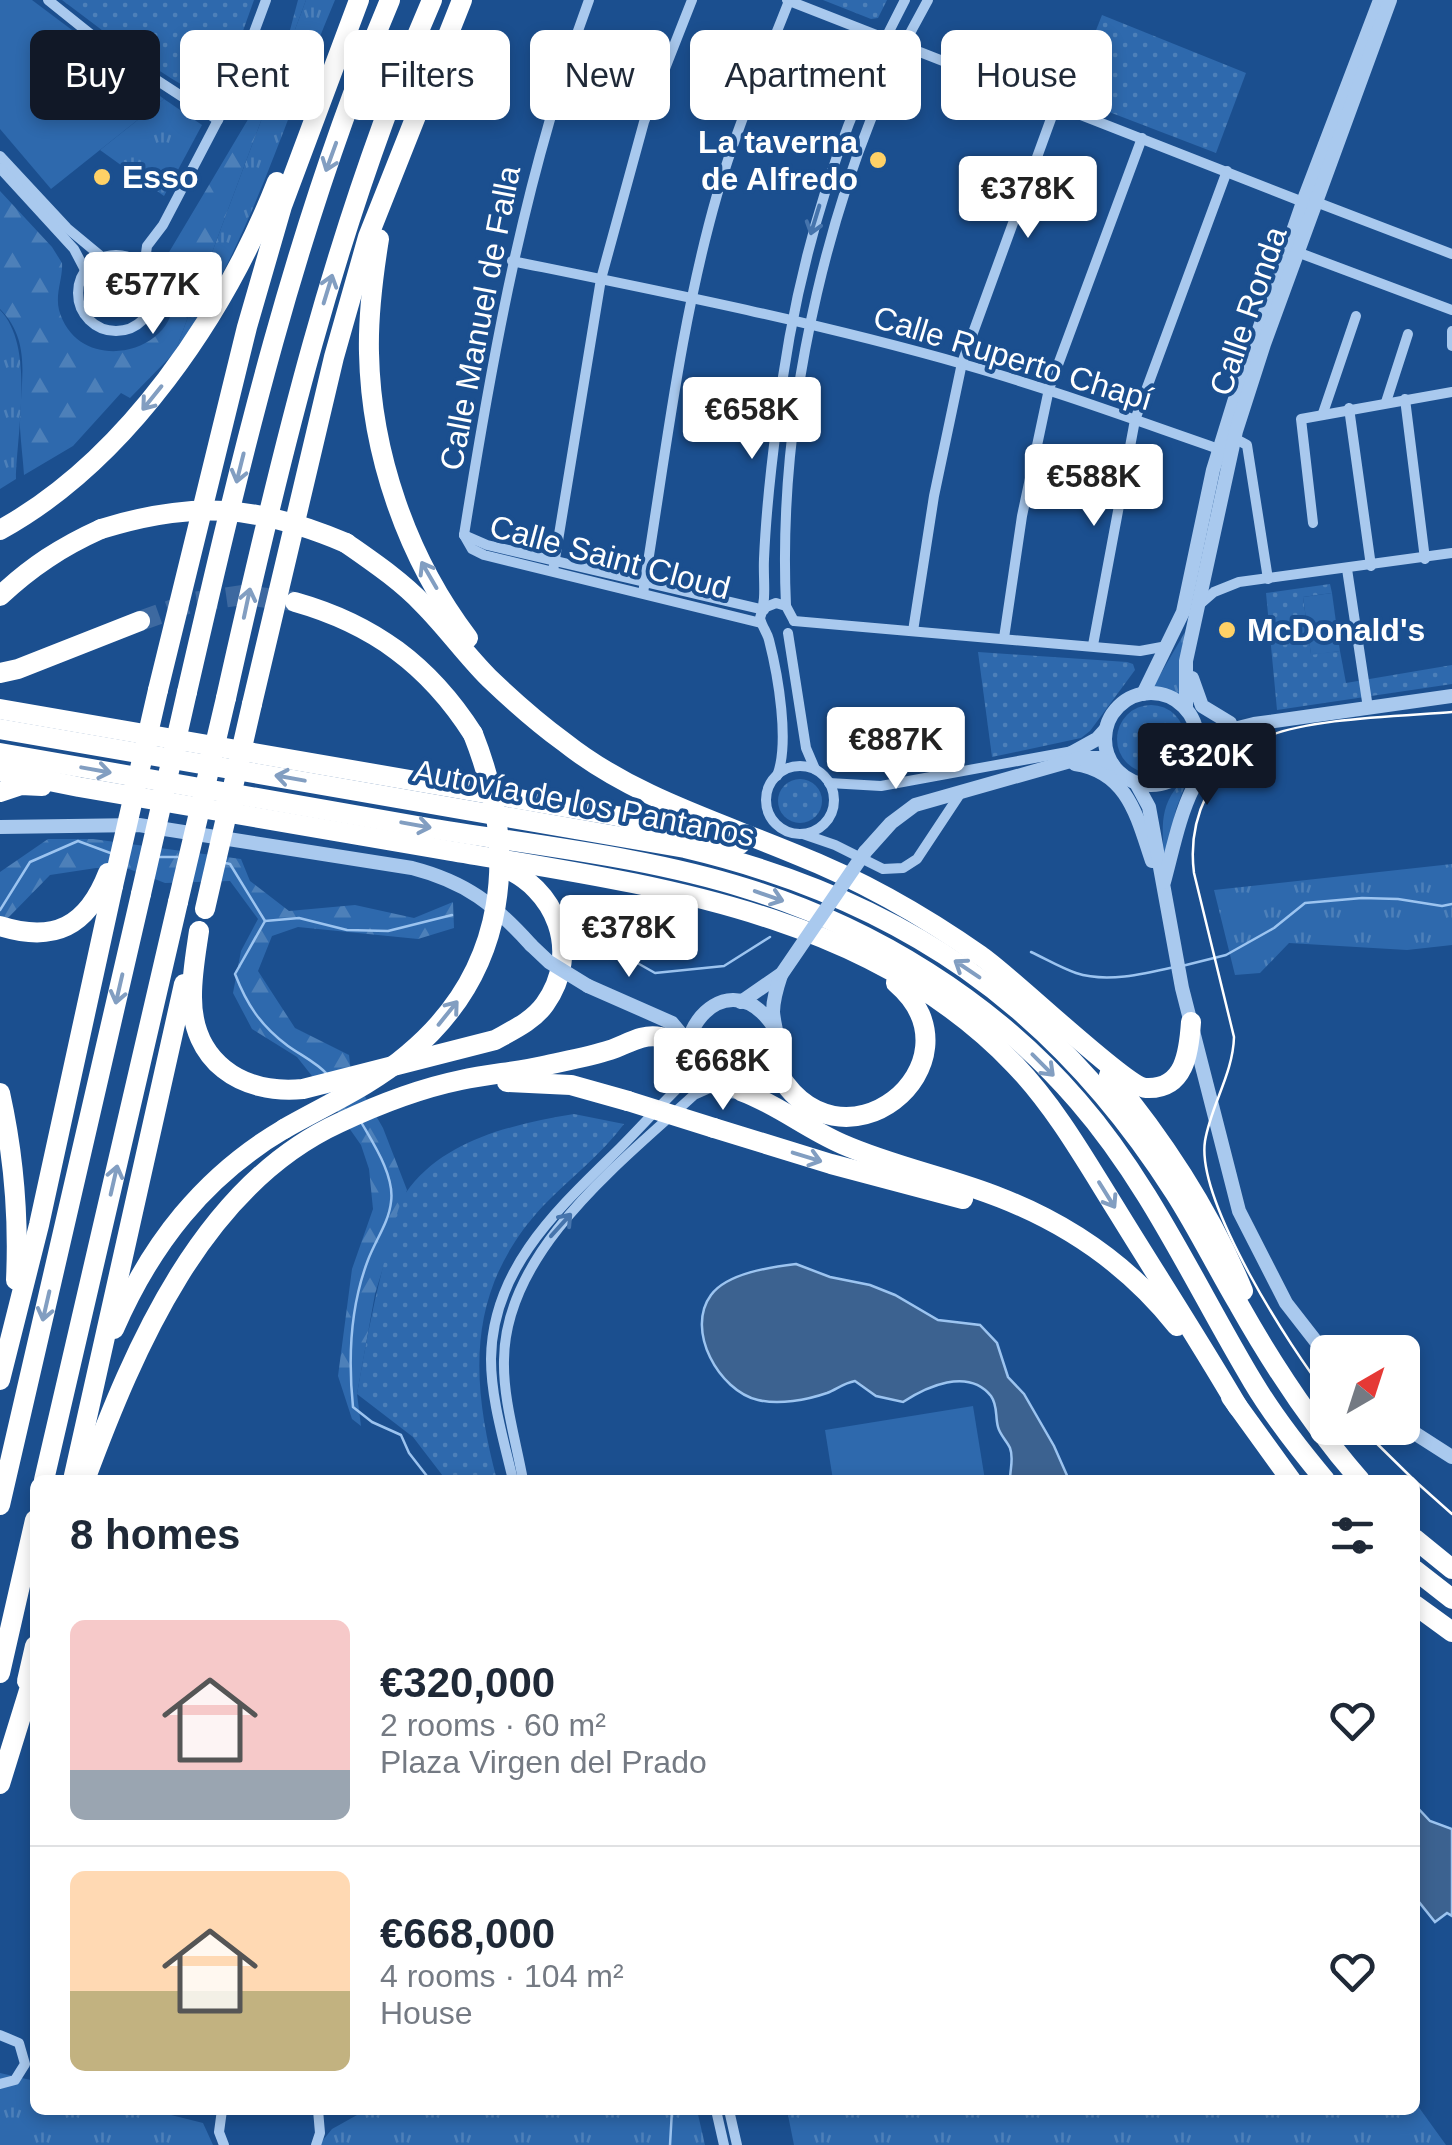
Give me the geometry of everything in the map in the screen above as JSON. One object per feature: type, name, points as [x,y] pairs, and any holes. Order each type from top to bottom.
[{"type":"highway","points":[[0,530],[67,482],[142,411],[178,364],[214,310],[269,202],[355,0]]},
{"type":"highway","points":[[0,1377],[158,690],[247,327],[282,206],[355,0]]},
{"type":"highway","points":[[0,1505],[186,692],[273,335],[308,218],[390,0]]},
{"type":"highway","points":[[45,1475],[260,542],[310,349],[370,154],[432,0]]},
{"type":"highway","points":[[74,1475],[124,1246],[334,356],[368,237],[462,0]]},
{"type":"highway","points":[[402,144],[379,240],[372,292],[368,352],[375,414],[396,502],[421,562],[457,623],[526,710]]},
{"type":"highway","points":[[0,596],[32,566],[62,546],[100,530],[163,512],[214,509],[302,525],[346,543],[386,571],[422,603],[488,676],[564,742],[609,774],[712,822],[829,868],[909,910],[973,950],[1126,1079],[1148,1088],[1173,1080],[1188,1058],[1191,1022]]},
{"type":"highway","points":[[96,1381],[132,1291],[183,1211],[239,1158],[376,1078],[409,1054],[455,1005],[480,960],[496,910],[501,849],[491,784],[473,734],[455,706],[411,658],[356,623],[295,602]]},
{"type":"highway","points":[[0,672],[18,669],[140,621]]},
{"type":"highway","points":[[0,926],[22,933],[46,934],[70,925],[96,898],[111,860],[144,722],[158,690]]},
{"type":"highway","points":[[0,709],[616,816],[735,842],[856,883]]},
{"type":"highway","name":"Autovía de los Pantanos","points":[[0,728],[685,848],[749,863],[806,883],[926,941],[990,984],[1051,1036],[1140,1140],[1264,1349],[1326,1440],[1356,1475]]},
{"type":"highway","name":"Autovía de los Pantanos","points":[[0,753],[684,873],[800,906],[866,936],[974,1004],[1076,1098],[1156,1210],[1255,1385],[1320,1475]]},
{"type":"highway","points":[[0,770],[79,787],[558,868],[708,899],[796,927],[867,960],[924,991],[972,1025],[1015,1065],[1058,1117],[1238,1408]]},
{"type":"highway","points":[[0,792],[20,786],[79,787]]},
{"type":"highway","points":[[199,931],[193,1014],[206,1048],[234,1078],[251,1086],[278,1091],[303,1089],[495,1040],[523,1025],[543,1008],[558,984],[564,954],[554,910],[539,889],[518,872],[470,854]]},
{"type":"highway","points":[[774,1066],[802,1102],[846,1118],[879,1112],[894,1104],[910,1086],[920,1066],[926,1029],[901,986],[867,960]]},
{"type":"highway","points":[[1072,1032],[1156,1133],[1192,1187],[1231,1261],[1263,1336],[1264,1349]]},
{"type":"highway","points":[[87,1475],[111,1409],[160,1310],[189,1262],[244,1192],[314,1136],[379,1106],[456,1081],[611,1050],[641,1038],[657,1036],[688,1052]]},
{"type":"highway","points":[[431,1090],[527,1081],[571,1085],[1017,1214],[1100,1252]]},
{"type":"highway","points":[[741,1092],[764,1100],[838,1143],[1050,1218],[1100,1252],[1131,1276],[1164,1310],[1287,1475]]},
{"type":"highway","points":[[0,1093],[13,1150],[19,1219],[16,1279],[0,1377]]},
{"type":"highway","points":[[0,1673],[30,1542]]},
{"type":"highway","points":[[1420,1543],[1452,1569]]},
{"type":"highway","points":[[1420,1574],[1452,1600]]},
{"type":"highway","points":[[1420,1610],[1452,1632]]},
{"type":"highway","points":[[18,1722],[30,1668]]},
{"type":"highway","points":[[0,1784],[30,1686]]},
{"type":"street","points":[[48,0],[108,49],[180,95]]},
{"type":"street","points":[[255,30],[266,0]]},
{"type":"street","name":"Calle Manuel de Falla","points":[[464,534],[512,261],[546,123],[589,0]]},
{"type":"street","points":[[554,566],[601,279],[644,122],[692,0]]},
{"type":"street","points":[[889,30],[905,0]]},
{"type":"street","points":[[912,30],[928,0]]},
{"type":"street","points":[[1364,0],[1378,7]]},
{"type":"street","name":"Calle Ronda","points":[[1326,157],[1390,0]]},
{"type":"street","points":[[644,587],[692,298],[731,150],[788,1],[864,30]]},
{"type":"street","name":"Calle Ronda","points":[[1143,694],[1189,591],[1219,449],[1378,7]]},
{"type":"street","points":[[124,256],[144,268],[153,284],[150,310],[142,320],[119,331],[106,330],[85,315],[78,290],[85,270],[102,257],[124,256],[147,246],[163,225],[218,120]]},
{"type":"street","points":[[852,120],[812,230],[791,320],[772,464],[764,560],[765,609],[761,623],[768,634],[784,744],[777,776],[766,800],[771,818],[785,830],[835,845],[883,869],[903,868],[917,859],[964,790]]},
{"type":"street","points":[[794,621],[786,606],[785,573],[791,466],[810,325],[848,182],[874,120]]},
{"type":"street","points":[[913,631],[934,496],[962,364],[1051,120]]},
{"type":"street","points":[[1095,120],[1452,254]]},
{"type":"street","points":[[1004,638],[1022,516],[1048,389],[1142,138]]},
{"type":"street","points":[[0,156],[67,228],[102,257]]},
{"type":"street","points":[[0,168],[74,249],[85,270]]},
{"type":"street","points":[[1093,645],[1135,420],[1227,171]]},
{"type":"street","name":"Calle Ronda","points":[[1189,713],[1185,672],[1234,438],[1310,202]]},
{"type":"street","points":[[144,268],[147,246]]},
{"type":"street","points":[[1297,252],[1452,310]]},
{"type":"street","name":"Calle Ruperto Chapí","points":[[512,261],[791,320],[962,364],[1048,389],[1219,449]]},
{"type":"street","points":[[1323,413],[1356,316]]},
{"type":"street","points":[[1452,332],[1452,346]]},
{"type":"street","points":[[1386,402],[1408,334]]},
{"type":"street","points":[[1313,523],[1302,419],[1452,392]]},
{"type":"street","points":[[1405,399],[1425,558]]},
{"type":"street","points":[[1349,408],[1371,566]]},
{"type":"street","points":[[1234,438],[1246,444],[1268,579]]},
{"type":"street","name":"Calle Saint Cloud","points":[[464,534],[472,550],[484,555],[765,609]]},
{"type":"street","points":[[1200,598],[1209,584],[1224,580],[1268,579],[1452,552]]},
{"type":"street","points":[[1206,568],[1224,580]]},
{"type":"street","points":[[1347,569],[1368,708]]},
{"type":"street","points":[[1200,598],[1239,582]]},
{"type":"street","name":"Calle Saint Cloud","points":[[644,587],[761,623]]},
{"type":"street","points":[[765,609],[776,603],[786,606]]},
{"type":"street","points":[[794,621],[1140,651],[1167,646]]},
{"type":"street","points":[[794,621],[788,633],[806,748],[816,770],[830,783],[834,800],[830,816],[818,829],[802,834]]},
{"type":"street","points":[[768,634],[778,637],[788,633]]},
{"type":"street","points":[[1190,644],[1198,699],[1211,714],[1230,723]]},
{"type":"street","points":[[1140,651],[1158,666]]},
{"type":"street","points":[[1112,764],[1105,741],[1110,718],[1124,702],[1143,694],[1166,696],[1189,713],[1230,723],[1254,724]]},
{"type":"street","points":[[1154,829],[1157,804],[1172,780],[1189,766],[1197,746],[1214,734],[1254,724],[1452,696]]},
{"type":"street","points":[[1189,713],[1197,746]]},
{"type":"street","points":[[1162,890],[1182,810],[1194,782],[1222,746],[1254,724]]},
{"type":"street","points":[[1041,768],[1078,750],[1106,729]]},
{"type":"street","points":[[830,783],[881,786],[1078,750]]},
{"type":"street","points":[[0,827],[139,825],[443,876],[470,889],[498,911],[549,962],[588,986],[654,1014],[680,1030],[696,1073],[712,1087],[741,1092],[766,1078],[774,1066],[778,1054],[774,998],[781,975],[864,852],[902,813],[915,805],[1041,768],[1090,757],[1112,764],[1136,782],[1146,796],[1182,988],[1239,1211],[1286,1304],[1311,1335]]},
{"type":"street","points":[[1066,763],[1101,771],[1127,794],[1162,890]]},
{"type":"street","points":[[777,776],[792,767],[816,770]]},
{"type":"street","points":[[1136,782],[1148,785],[1172,780]]},
{"type":"street","points":[[740,1002],[781,975]]},
{"type":"street","points":[[654,1014],[672,1018],[700,1015],[726,1001],[740,1002],[767,1016],[775,1029]]},
{"type":"street","points":[[512,1475],[498,1416],[491,1358],[498,1312],[512,1273],[554,1212],[685,1082],[688,1052],[700,1015]]},
{"type":"street","points":[[523,1475],[504,1360],[509,1318],[522,1280],[564,1221],[694,1095],[712,1087]]},
{"type":"street","points":[[1420,1437],[1452,1458]]},
{"type":"street","points":[[0,2035],[19,2043],[30,2065],[15,2080],[0,2084]]},
{"type":"street","points":[[222,2115],[224,2145]]},
{"type":"street","points":[[316,2145],[322,2115]]},
{"type":"street","points":[[717,2115],[724,2145]]},
{"type":"street","points":[[730,2115],[736,2145]]},
{"type":"green space","points":[[0,0],[32,0],[72,30],[30,30],[30,120],[138,120],[51,189],[0,129]]},
{"type":"green space","points":[[62,0],[254,0],[243,30],[180,30],[180,83],[160,71],[160,30],[102,30]]},
{"type":"green space","points":[[298,0],[306,0],[295,30],[290,30]]},
{"type":"green space","points":[[306,0],[335,0],[323,30],[295,30]]},
{"type":"green space","points":[[823,0],[887,0],[878,18],[871,19]]},
{"type":"green space","points":[[1102,15],[1246,73],[1216,153],[1112,113],[1112,30],[1096,30]]},
{"type":"green space","points":[[164,99],[180,110],[180,120],[195,120],[202,125],[164,196],[100,150],[138,120],[160,120],[160,102]]},
{"type":"green space","points":[[248,120],[261,120],[175,352],[130,398],[121,393],[73,446],[24,475],[21,350],[11,322],[0,309],[0,191],[62,263],[59,310],[70,331],[86,345],[105,351],[126,350],[161,331],[171,315],[173,294],[162,264]]},
{"type":"green space","points":[[261,120],[288,120],[225,269],[175,352]]},
{"type":"green space","points":[[0,310],[17,345],[22,390],[16,479],[0,489]]},
{"type":"green space","points":[[1330,584],[1332,593],[1303,597],[1311,654],[1340,651],[1346,683],[1452,665],[1452,684],[1277,710],[1266,593]]},
{"type":"green space","points":[[1332,593],[1340,651],[1311,655],[1303,597]]},
{"type":"green space","points":[[1185,632],[1182,698],[1153,687]]},
{"type":"green space","points":[[978,652],[1127,662],[1135,670],[1081,738],[992,757]]},
{"type":"green space","points":[[1151,705],[1164,707],[1175,715],[1183,726],[1183,752],[1175,763],[1164,771],[1151,773],[1138,771],[1127,763],[1119,752],[1117,739],[1119,726],[1127,715],[1138,707]]},
{"type":"green space","points":[[1189,775],[1176,809],[1165,865],[1164,816],[1171,795]]},
{"type":"green space","points":[[800,779],[815,786],[822,801],[815,816],[800,823],[785,816],[778,801],[785,786]]},
{"type":"green space","points":[[48,839],[93,839],[241,859],[250,881],[289,911],[355,905],[414,918],[453,902],[454,928],[418,939],[298,927],[272,936],[258,971],[295,1028],[349,1055],[351,1072],[383,1128],[407,1190],[375,1294],[357,1394],[361,1426],[352,1419],[338,1376],[352,1269],[373,1209],[369,1169],[361,1145],[316,1081],[297,1057],[252,1029],[233,993],[241,951],[258,919],[230,881],[165,883],[129,869],[96,868],[50,875],[0,930],[0,872]]},
{"type":"green space","points":[[1452,864],[1452,945],[1407,950],[1289,943],[1260,973],[1235,975],[1214,890]]},
{"type":"green space","points":[[574,1114],[624,1124],[518,1237],[487,1302],[479,1370],[496,1475],[442,1475],[413,1437],[357,1394],[376,1296],[406,1192],[426,1170],[463,1145],[529,1123]]},
{"type":"green space","points":[[973,1406],[984,1475],[832,1475],[825,1430]]},
{"type":"green space","points":[[0,2073],[30,2080],[30,2115],[171,2115],[203,2123],[213,2145],[0,2145]]},
{"type":"green space","points":[[1420,2109],[1446,2145],[794,2145],[788,2115],[1420,2115]]},
{"type":"green space","points":[[357,2115],[698,2115],[705,2145],[319,2145],[332,2129]]},
{"type":"shaded area","points":[[796,1264],[830,1277],[870,1285],[938,1320],[980,1325],[997,1343],[1008,1377],[1024,1394],[1067,1475],[1010,1475],[1011,1452],[999,1430],[993,1400],[982,1387],[971,1383],[947,1382],[903,1402],[876,1396],[855,1381],[802,1400],[766,1401],[744,1394],[719,1372],[710,1357],[702,1325],[704,1309],[718,1287],[762,1269]]},
{"type":"shaded area","points":[[1420,1810],[1430,1821],[1452,1829],[1452,1916],[1447,1913],[1435,1922],[1420,1903]]},
{"type":"waterway","points":[[0,910],[30,862],[78,841],[113,854]]},
{"type":"waterway","points":[[160,857],[177,857]]},
{"type":"waterway","points":[[225,863],[230,864],[265,921],[299,918],[347,930],[388,931],[452,915]]},
{"type":"waterway","points":[[1182,966],[1226,955],[1274,928],[1305,903],[1362,898],[1452,904]]},
{"type":"waterway","points":[[265,921],[235,974],[263,1023],[328,1075]]},
{"type":"waterway","points":[[574,927],[655,973],[724,966],[770,937]]},
{"type":"waterway","points":[[1031,952],[1088,976],[1125,976],[1174,967]]},
{"type":"waterway","points":[[361,1122],[390,1181],[391,1202],[362,1278],[354,1314],[353,1407],[372,1422],[401,1435],[426,1475]]},
{"type":"waterway","points":[[670,2145],[672,2115]]},
{"type":"tunnel","points":[[140,621],[193,602],[243,595],[293,601]]},
{"type":"tram line","points":[[1310,1371],[1249,1273],[1215,1199],[1206,1167],[1205,1141],[1230,1064],[1234,1037],[1194,873],[1199,813],[1229,763],[1262,739],[1328,722],[1452,712]]},
{"type":"tram line","points":[[1378,1445],[1409,1475]]},
{"type":"tram line","points":[[1420,1485],[1452,1514]]},
{"type":"place","name":"La taverna de Alfredo","points":[[878,160]]},
{"type":"place","name":"Esso","points":[[102,177]]},
{"type":"place","name":"McDonald's","points":[[1227,630]]}]
